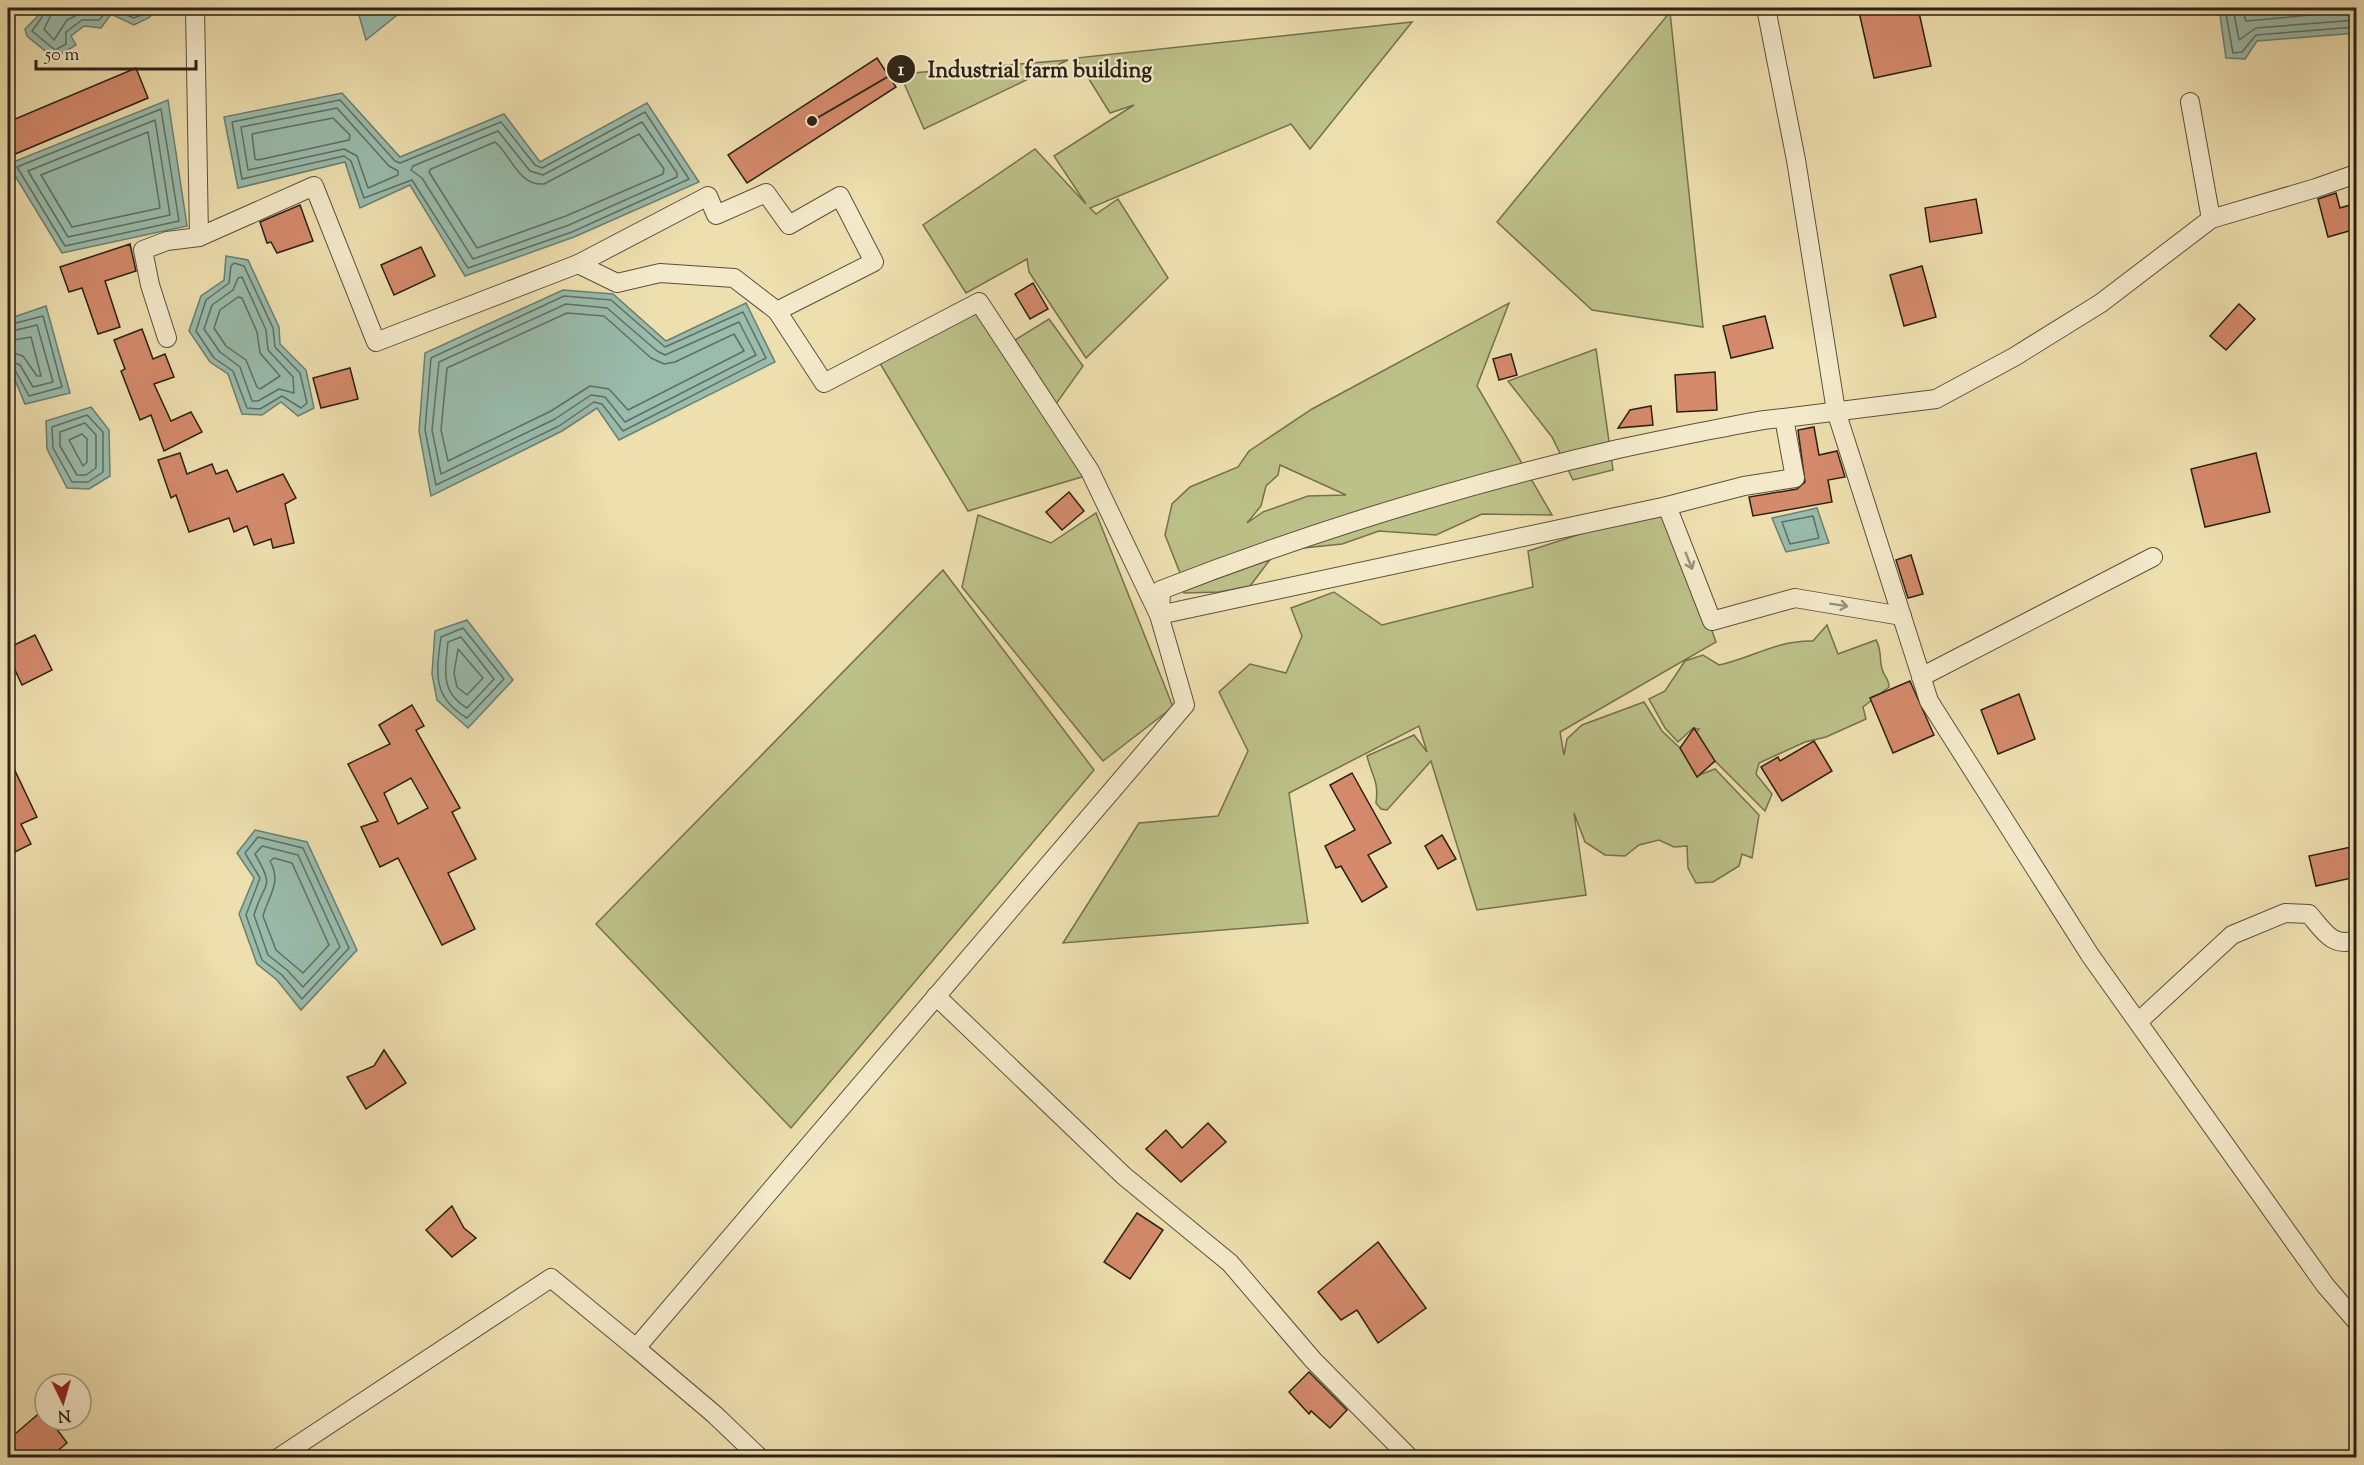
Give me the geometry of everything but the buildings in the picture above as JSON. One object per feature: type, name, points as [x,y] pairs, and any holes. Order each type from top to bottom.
[{"type":"street","points":[[195,8],[199,237]]},
{"type":"street","points":[[1766,8],[1796,160],[1836,411],[1929,700],[2090,956],[2325,1285],[2356,1321]]},
{"type":"street","points":[[2190,102],[2211,219]]},
{"type":"street","points":[[1159,615],[1161,590],[1238,560],[1350,523],[1547,466],[1670,437],[1762,419],[1936,399],[2014,357],[2101,303],[2211,219],[2316,189],[2356,174]]},
{"type":"street","points":[[167,338],[150,285],[143,250],[167,241],[199,237],[314,186],[376,342],[578,264],[708,196],[716,215],[766,193],[789,225],[840,196],[873,262],[777,311]]},
{"type":"street","points":[[578,264],[617,283],[660,273],[734,278],[777,311],[824,383],[979,302],[1090,471],[1159,615],[1185,705],[636,1348]]},
{"type":"street","points":[[1159,615],[1667,506],[1744,486],[1795,478],[1784,418]]},
{"type":"street","points":[[1667,506],[1712,621],[1795,598],[1902,615]]},
{"type":"street","points":[[1921,677],[2153,557]]},
{"type":"street","points":[[2139,1022],[2232,934],[2285,913],[2309,914],[2331,940],[2345,944],[2356,940]]},
{"type":"street","points":[[936,996],[1124,1176],[1230,1263],[1313,1360],[1410,1458]]},
{"type":"street","points":[[278,1458],[551,1278],[714,1414],[760,1458]]},
{"type":"green space","points":[[1670,12],[1703,327],[1592,310],[1497,222]]},
{"type":"green space","points":[[1412,22],[1310,149],[1291,124],[1090,208],[1096,214],[1118,199],[1168,278],[1086,358],[1029,272],[1027,259],[966,293],[923,225],[1035,149],[1086,204],[1054,156],[1134,105],[1110,113],[1076,58]]},
{"type":"green space","points":[[1068,60],[924,129],[900,74]]},
{"type":"green space","points":[[1509,303],[1477,386],[1552,515],[1482,514],[1436,535],[1379,531],[1342,544],[1294,549],[1272,557],[1250,586],[1219,592],[1184,593],[1182,578],[1165,535],[1172,504],[1190,487],[1238,467],[1249,451],[1312,409]],"holes":[[[1280,465],[1346,495],[1308,496],[1263,512],[1247,523],[1261,506],[1266,486],[1278,475]]]},
{"type":"green space","points":[[974,307],[1085,476],[968,511],[878,360]]},
{"type":"green space","points":[[1049,319],[1083,366],[1056,404],[1015,340]]},
{"type":"green space","points":[[1596,349],[1613,470],[1573,480],[1552,437],[1508,381]]},
{"type":"green space","points":[[1667,506],[1716,642],[1560,732],[1564,755],[1567,739],[1582,725],[1644,702],[1662,731],[1680,748],[1699,729],[1693,728],[1678,742],[1665,728],[1649,699],[1665,691],[1685,661],[1703,655],[1719,665],[1776,646],[1813,641],[1827,625],[1838,654],[1876,640],[1882,669],[1889,684],[1889,687],[1863,707],[1866,719],[1826,737],[1805,742],[1759,763],[1756,774],[1772,794],[1765,811],[1715,761],[1699,775],[1715,769],[1759,815],[1752,858],[1742,854],[1739,866],[1713,882],[1696,883],[1688,868],[1687,846],[1674,847],[1659,840],[1639,845],[1625,856],[1605,855],[1585,842],[1574,813],[1586,895],[1477,910],[1431,761],[1387,810],[1381,809],[1376,803],[1376,784],[1367,756],[1414,735],[1427,752],[1419,726],[1289,793],[1308,923],[1063,943],[1139,823],[1218,816],[1248,751],[1219,692],[1250,664],[1286,673],[1302,636],[1291,608],[1334,592],[1382,625],[1533,587],[1528,551]]},
{"type":"green space","points":[[1096,513],[1173,707],[1103,761],[962,587],[978,515],[1051,543]]},
{"type":"green space","points":[[943,570],[1094,770],[791,1128],[596,924]]},
{"type":"water","points":[[28,8],[157,8],[150,17],[134,25],[111,14],[101,28],[84,26],[71,36],[76,45],[54,58],[27,36],[25,29],[38,16]]},
{"type":"water","points":[[357,8],[406,8],[366,40]]},
{"type":"water","points":[[2219,8],[2356,8],[2356,33],[2257,41],[2245,59],[2226,58]]},
{"type":"water","points":[[342,93],[400,157],[504,114],[540,162],[647,103],[699,182],[574,237],[465,276],[410,185],[360,208],[345,162],[238,188],[224,117]]},
{"type":"water","points":[[168,100],[187,226],[62,253],[8,164]]},
{"type":"water","points":[[226,256],[248,260],[279,327],[280,344],[306,370],[314,408],[298,416],[281,402],[262,415],[242,414],[228,374],[210,362],[189,331],[201,296],[224,280]]},
{"type":"water","points":[[563,290],[613,294],[666,341],[746,303],[775,362],[619,440],[597,408],[562,431],[431,496],[419,431],[425,353]]},
{"type":"water","points":[[46,306],[70,393],[25,404],[8,363],[8,319]]},
{"type":"water","points":[[91,407],[109,430],[110,476],[89,489],[67,488],[47,449],[46,421]]},
{"type":"water","points":[[1817,508],[1829,543],[1786,552],[1772,518]]},
{"type":"water","points":[[467,620],[513,680],[468,728],[437,700],[432,674],[435,631]]},
{"type":"water","points":[[255,830],[307,842],[357,950],[301,1010],[277,980],[257,964],[239,914],[254,878],[237,853]]},
{"type":"place","name":"Industrial farm building","points":[[812,121]]}]
